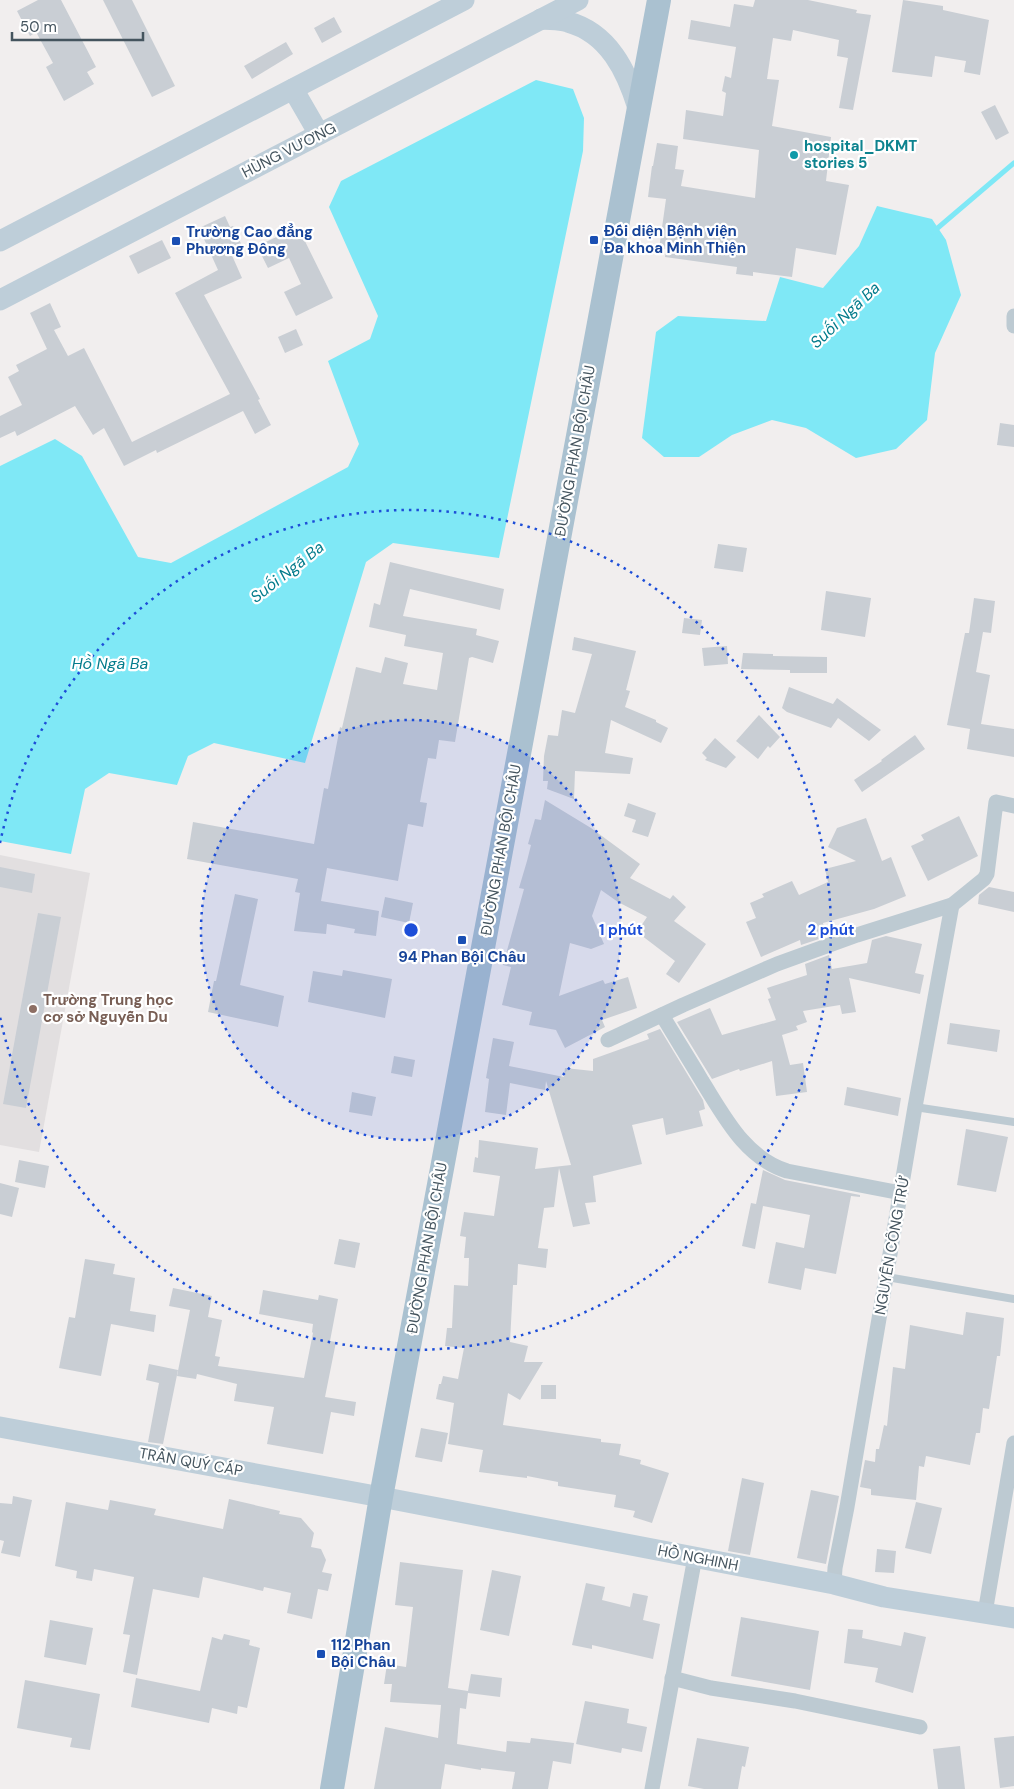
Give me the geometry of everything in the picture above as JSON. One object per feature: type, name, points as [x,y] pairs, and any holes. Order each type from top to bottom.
[{"type":"main road","points":[[0,241],[464,0]]},
{"type":"main road","name":"HÙNG VƯƠNG","points":[[0,300],[578,0]]},
{"type":"main road","name":"ĐƯỜNG PHAN BỘI CHÂU","points":[[332,1789],[381,1497],[659,0]]},
{"type":"main road","points":[[541,19],[568,22],[589,31],[606,43],[630,82],[638,108]]},
{"type":"main road","points":[[293,89],[319,134]]},
{"type":"main road","name":"TRẦN QUÝ CÁP","points":[[0,1427],[381,1497]]},
{"type":"main road","name":"HỒ NGHINH","points":[[381,1497],[834,1584],[884,1597],[1014,1618]]},
{"type":"street","points":[[1014,316],[1014,326]]},
{"type":"street","points":[[608,1040],[776,964],[952,905],[984,879],[987,874],[996,802],[1014,806]]},
{"type":"street","name":"NGUYỄN CÔNG TRỨ","points":[[834,1584],[835,1568],[915,1107],[952,905]]},
{"type":"street","points":[[662,1015],[734,1132],[751,1150],[776,1168],[901,1193]]},
{"type":"street","points":[[986,1613],[1014,1443]]},
{"type":"street","points":[[652,1789],[695,1557]]},
{"type":"street","points":[[672,1678],[711,1688],[795,1701],[920,1727]]},
{"type":"lane","points":[[915,1107],[1014,1122]]},
{"type":"lane","points":[[887,1277],[1014,1299]]},
{"type":"shaded area","name":"Trường Trung học cơ sở Nguyễn Du","points":[[0,855],[90,873],[39,1152],[0,1145]]},
{"type":"water","name":"Hồ Ngã Ba","points":[[536,80],[573,89],[584,118],[583,151],[499,558],[393,543],[366,562],[305,763],[214,743],[188,756],[177,785],[109,773],[85,789],[71,854],[0,841],[0,466],[55,439],[82,456],[138,557],[171,563],[348,467],[359,444],[328,361],[370,339],[378,316],[329,207],[341,181]]},
{"type":"water","points":[[877,206],[932,219],[946,240],[961,295],[935,353],[927,420],[896,449],[856,458],[806,428],[772,420],[732,435],[699,457],[664,457],[642,438],[656,332],[678,316],[766,321],[780,277],[823,288],[859,246]]},
{"type":"building","points":[[38,0],[61,0],[96,67],[87,72],[94,84],[64,101],[46,67],[53,63],[36,32],[30,36],[17,11]]},
{"type":"building","points":[[103,0],[132,0],[175,86],[152,97]]},
{"type":"building","points":[[755,0],[808,0],[857,10],[856,13],[871,15],[853,110],[839,108],[848,58],[837,56],[839,40],[793,30],[791,41],[773,38],[767,79],[779,80],[772,126],[831,137],[826,181],[849,185],[836,255],[796,248],[792,277],[753,272],[753,276],[736,274],[737,267],[665,257],[666,249],[659,249],[666,199],[648,197],[657,143],[678,146],[675,169],[684,170],[681,186],[755,198],[759,150],[683,139],[686,110],[723,116],[726,93],[722,91],[725,76],[731,78],[736,47],[688,39],[691,20],[730,27],[734,4],[753,7]]},
{"type":"building","points":[[903,0],[943,6],[943,10],[989,20],[980,75],[964,72],[966,61],[935,56],[932,77],[892,72]]},
{"type":"building","points":[[334,17],[342,32],[322,43],[314,28]]},
{"type":"building","points":[[286,42],[293,54],[252,79],[244,66]]},
{"type":"building","points":[[995,105],[1009,133],[996,140],[981,112]]},
{"type":"building","points":[[225,216],[230,227],[233,226],[242,246],[230,251],[242,278],[204,295],[260,399],[258,400],[271,425],[255,434],[243,411],[157,453],[156,450],[124,466],[104,428],[93,435],[75,406],[17,436],[15,431],[0,438],[0,416],[22,405],[8,377],[19,371],[16,365],[47,349],[30,313],[50,303],[61,327],[54,330],[68,356],[84,348],[132,442],[230,394],[175,293],[218,270],[199,228]]},
{"type":"building","points":[[298,227],[333,298],[296,316],[284,292],[301,284],[289,258],[268,268],[257,246]]},
{"type":"building","points":[[162,240],[171,258],[138,274],[129,256]]},
{"type":"building","points":[[296,329],[303,345],[285,353],[278,337]]},
{"type":"building","points":[[1000,423],[1014,425],[1014,447],[997,445]]},
{"type":"building","points":[[718,544],[747,548],[743,572],[714,568]]},
{"type":"building","points":[[390,562],[504,589],[500,610],[410,589],[403,616],[477,629],[476,635],[499,641],[493,663],[472,657],[469,658],[455,742],[439,740],[436,759],[428,758],[420,802],[427,803],[423,827],[408,824],[398,881],[327,868],[321,901],[379,911],[376,936],[354,933],[355,929],[327,924],[326,934],[294,931],[300,893],[295,892],[298,879],[187,859],[193,822],[314,844],[324,788],[328,789],[340,727],[342,728],[356,667],[381,673],[385,657],[408,663],[403,684],[437,690],[443,653],[404,646],[406,635],[369,627],[374,603],[380,605]]},
{"type":"building","points":[[826,591],[871,598],[865,637],[821,630]]},
{"type":"building","points":[[974,598],[995,601],[991,633],[983,632],[976,672],[990,675],[981,724],[1014,729],[1014,757],[967,749],[970,729],[947,725],[965,633],[969,633]]},
{"type":"building","points":[[684,618],[702,620],[700,635],[682,633]]},
{"type":"building","points":[[574,637],[636,651],[626,690],[630,691],[625,707],[656,720],[656,722],[668,728],[661,743],[611,720],[605,753],[633,758],[630,774],[575,771],[574,799],[547,789],[548,781],[543,781],[544,756],[548,735],[558,736],[562,710],[575,713],[592,654],[572,650]]},
{"type":"building","points":[[727,646],[728,664],[704,666],[702,648]]},
{"type":"building","points":[[743,653],[773,654],[773,656],[827,657],[827,673],[790,673],[790,670],[741,669]]},
{"type":"building","points":[[789,687],[833,704],[837,698],[881,730],[869,741],[838,718],[831,728],[787,712],[782,708]]},
{"type":"building","points":[[759,715],[780,737],[770,748],[768,746],[758,759],[736,741]]},
{"type":"building","points":[[915,735],[925,749],[862,792],[854,780]]},
{"type":"building","points":[[715,738],[736,757],[726,768],[705,760],[707,758],[702,753]]},
{"type":"building","points":[[545,800],[591,828],[640,864],[630,878],[670,899],[673,895],[686,907],[674,921],[706,944],[679,983],[666,974],[675,961],[637,932],[647,917],[618,902],[601,890],[592,916],[604,944],[591,949],[570,943],[559,996],[603,980],[605,984],[628,977],[637,1008],[602,1020],[605,1027],[565,1048],[556,1030],[529,1025],[532,1012],[502,1005],[511,967],[503,965],[524,889],[519,888],[531,845],[528,844],[535,819],[541,820]]},
{"type":"building","points":[[628,803],[656,813],[648,837],[632,832],[636,820],[624,816]]},
{"type":"building","points":[[959,816],[978,856],[928,881],[911,846],[924,840],[921,835]]},
{"type":"building","points":[[866,818],[882,861],[891,857],[906,896],[874,909],[823,923],[825,937],[801,945],[800,940],[761,957],[746,922],[756,918],[750,903],[764,897],[762,894],[792,881],[799,895],[828,882],[825,869],[856,861],[828,847],[837,828]]},
{"type":"building","points":[[0,867],[35,874],[32,893],[0,887]]},
{"type":"building","points":[[989,887],[1014,892],[1014,912],[978,904],[979,895]]},
{"type":"building","points":[[235,894],[258,899],[240,985],[284,996],[278,1027],[208,1012]]},
{"type":"building","points":[[385,897],[413,903],[409,923],[381,917]]},
{"type":"building","points":[[38,913],[61,917],[26,1108],[3,1104]]},
{"type":"building","points":[[886,936],[922,944],[915,973],[924,975],[920,994],[849,978],[856,1012],[842,1014],[840,1005],[803,1011],[807,1022],[796,1026],[798,1030],[782,1035],[790,1065],[803,1063],[807,1092],[776,1096],[772,1061],[740,1071],[739,1069],[712,1079],[677,1022],[710,1008],[722,1035],[776,1020],[768,999],[771,998],[767,988],[807,975],[805,964],[829,955],[832,969],[867,963],[872,940]]},
{"type":"building","points":[[343,970],[392,979],[385,1018],[308,1002],[313,971],[342,976]]},
{"type":"building","points":[[950,1023],[1000,1030],[997,1052],[947,1044]]},
{"type":"building","points":[[660,1029],[703,1100],[705,1109],[699,1111],[703,1126],[666,1135],[663,1118],[632,1125],[642,1164],[593,1176],[596,1202],[585,1203],[590,1224],[573,1227],[559,1168],[554,1207],[544,1208],[538,1248],[548,1249],[546,1268],[518,1264],[517,1285],[513,1285],[510,1342],[528,1346],[524,1362],[543,1362],[520,1400],[508,1393],[503,1425],[601,1439],[601,1442],[621,1444],[619,1455],[641,1460],[640,1464],[669,1473],[652,1523],[633,1517],[635,1511],[614,1507],[616,1495],[558,1486],[558,1482],[527,1476],[527,1478],[479,1472],[483,1450],[448,1444],[454,1403],[436,1399],[443,1376],[458,1379],[464,1348],[445,1346],[447,1328],[452,1328],[454,1285],[468,1286],[469,1258],[464,1258],[466,1237],[460,1236],[464,1212],[494,1216],[500,1176],[473,1172],[475,1157],[478,1158],[479,1140],[538,1148],[535,1169],[571,1165],[546,1081],[545,1090],[510,1083],[506,1115],[485,1112],[489,1079],[486,1078],[493,1038],[514,1042],[509,1066],[564,1077],[565,1068],[593,1071],[593,1059],[649,1039],[647,1034]]},
{"type":"building","points":[[394,1056],[415,1060],[412,1077],[391,1073]]},
{"type":"building","points":[[847,1087],[901,1098],[898,1116],[844,1105]]},
{"type":"building","points":[[352,1092],[376,1097],[372,1116],[349,1112]]},
{"type":"building","points":[[966,1129],[1008,1137],[996,1192],[957,1185]]},
{"type":"building","points":[[19,1160],[49,1166],[45,1188],[15,1182]]},
{"type":"building","points":[[763,1170],[785,1180],[860,1195],[860,1197],[851,1196],[836,1274],[805,1268],[801,1290],[768,1283],[776,1242],[804,1248],[810,1215],[763,1206],[755,1249],[742,1246],[751,1203],[756,1204]]},
{"type":"building","points":[[0,1183],[19,1188],[12,1217],[0,1214]]},
{"type":"building","points":[[339,1239],[360,1243],[355,1268],[334,1264]]},
{"type":"building","points":[[85,1259],[115,1264],[113,1274],[135,1278],[130,1311],[156,1315],[154,1332],[111,1324],[101,1376],[59,1368],[69,1317],[75,1318]]},
{"type":"building","points":[[173,1288],[212,1296],[208,1317],[222,1320],[215,1356],[220,1357],[218,1366],[304,1378],[313,1324],[259,1314],[263,1290],[318,1300],[319,1295],[338,1299],[330,1341],[336,1342],[325,1397],[356,1402],[354,1416],[331,1412],[323,1454],[267,1444],[274,1407],[234,1401],[237,1384],[197,1374],[196,1379],[177,1376],[190,1310],[169,1306]]},
{"type":"building","points":[[966,1312],[1004,1318],[1000,1356],[997,1356],[989,1409],[983,1408],[980,1433],[976,1433],[970,1465],[926,1456],[924,1467],[919,1466],[916,1500],[871,1495],[871,1489],[860,1487],[865,1460],[875,1462],[876,1449],[879,1449],[884,1425],[887,1426],[893,1367],[905,1369],[910,1325],[963,1335]]},
{"type":"building","points":[[149,1364],[178,1370],[163,1444],[148,1442],[159,1383],[146,1380]]},
{"type":"building","points":[[541,1385],[556,1385],[556,1399],[541,1399]]},
{"type":"building","points":[[421,1428],[448,1433],[442,1462],[415,1457]]},
{"type":"building","points":[[742,1478],[764,1483],[750,1555],[728,1551]]},
{"type":"building","points":[[811,1490],[839,1496],[826,1564],[797,1558]]},
{"type":"building","points":[[13,1496],[32,1500],[20,1557],[1,1553],[4,1541],[0,1540],[0,1503],[12,1504]]},
{"type":"building","points":[[229,1499],[280,1511],[279,1514],[301,1518],[314,1533],[311,1547],[321,1549],[326,1560],[322,1572],[332,1574],[328,1591],[318,1589],[312,1619],[287,1613],[291,1593],[264,1587],[263,1591],[203,1577],[199,1598],[153,1589],[137,1675],[123,1672],[130,1635],[123,1634],[134,1577],[94,1569],[92,1581],[76,1578],[77,1571],[55,1566],[66,1502],[108,1510],[110,1500],[156,1509],[154,1515],[223,1529]]},
{"type":"building","points":[[916,1502],[942,1508],[931,1554],[905,1548]]},
{"type":"building","points":[[877,1549],[896,1551],[894,1573],[875,1572]]},
{"type":"building","points":[[400,1562],[463,1570],[448,1688],[468,1691],[471,1674],[502,1678],[500,1697],[468,1693],[466,1709],[460,1708],[457,1744],[506,1752],[507,1741],[530,1743],[531,1738],[574,1743],[571,1764],[553,1761],[548,1789],[512,1789],[515,1772],[481,1768],[481,1770],[445,1764],[441,1789],[374,1789],[385,1727],[438,1738],[441,1705],[390,1702],[392,1684],[384,1684],[387,1664],[406,1667],[413,1607],[395,1605]]},
{"type":"building","points":[[492,1570],[521,1576],[509,1636],[480,1630]]},
{"type":"building","points":[[586,1583],[605,1587],[602,1600],[630,1607],[633,1593],[648,1596],[643,1620],[660,1624],[653,1659],[592,1645],[592,1649],[572,1645]]},
{"type":"building","points":[[741,1617],[819,1631],[810,1690],[731,1676]]},
{"type":"building","points":[[50,1620],[93,1628],[86,1665],[44,1657]]},
{"type":"building","points":[[848,1629],[863,1630],[862,1638],[901,1646],[904,1632],[926,1637],[913,1693],[875,1682],[878,1668],[844,1663]]},
{"type":"building","points":[[224,1634],[250,1640],[249,1645],[260,1648],[247,1708],[238,1706],[237,1714],[212,1708],[209,1723],[131,1707],[136,1678],[200,1691],[212,1637],[222,1640]]},
{"type":"building","points":[[25,1680],[100,1694],[90,1750],[70,1747],[72,1738],[17,1728]]},
{"type":"building","points":[[585,1701],[629,1709],[627,1723],[647,1727],[642,1752],[622,1748],[621,1753],[576,1744]]},
{"type":"building","points":[[1014,1736],[1014,1786],[1000,1788],[994,1738]]},
{"type":"building","points":[[697,1738],[749,1747],[745,1767],[742,1766],[738,1789],[704,1789],[688,1786]]},
{"type":"building","points":[[960,1746],[965,1789],[938,1789],[933,1749]]},
{"type":"waterway","name":"Suối Ngã Ba","points":[[933,232],[1014,163]]},
{"type":"place","name":"hospital_DKMT stories 5","points":[[794,155]]},
{"type":"place","name":"Đối diện Bệnh viện Đa khoa Minh Thiện","points":[[594,240]]},
{"type":"place","name":"Trường Cao đẳng Phương Đông","points":[[176,241]]},
{"type":"place","name":"94 Phan Bội Châu","points":[[462,940]]},
{"type":"place","name":"Trường Trung học cơ sở Nguyễn Du","points":[[33,1009]]},
{"type":"place","name":"112 Phan Bội Châu","points":[[321,1654]]}]
